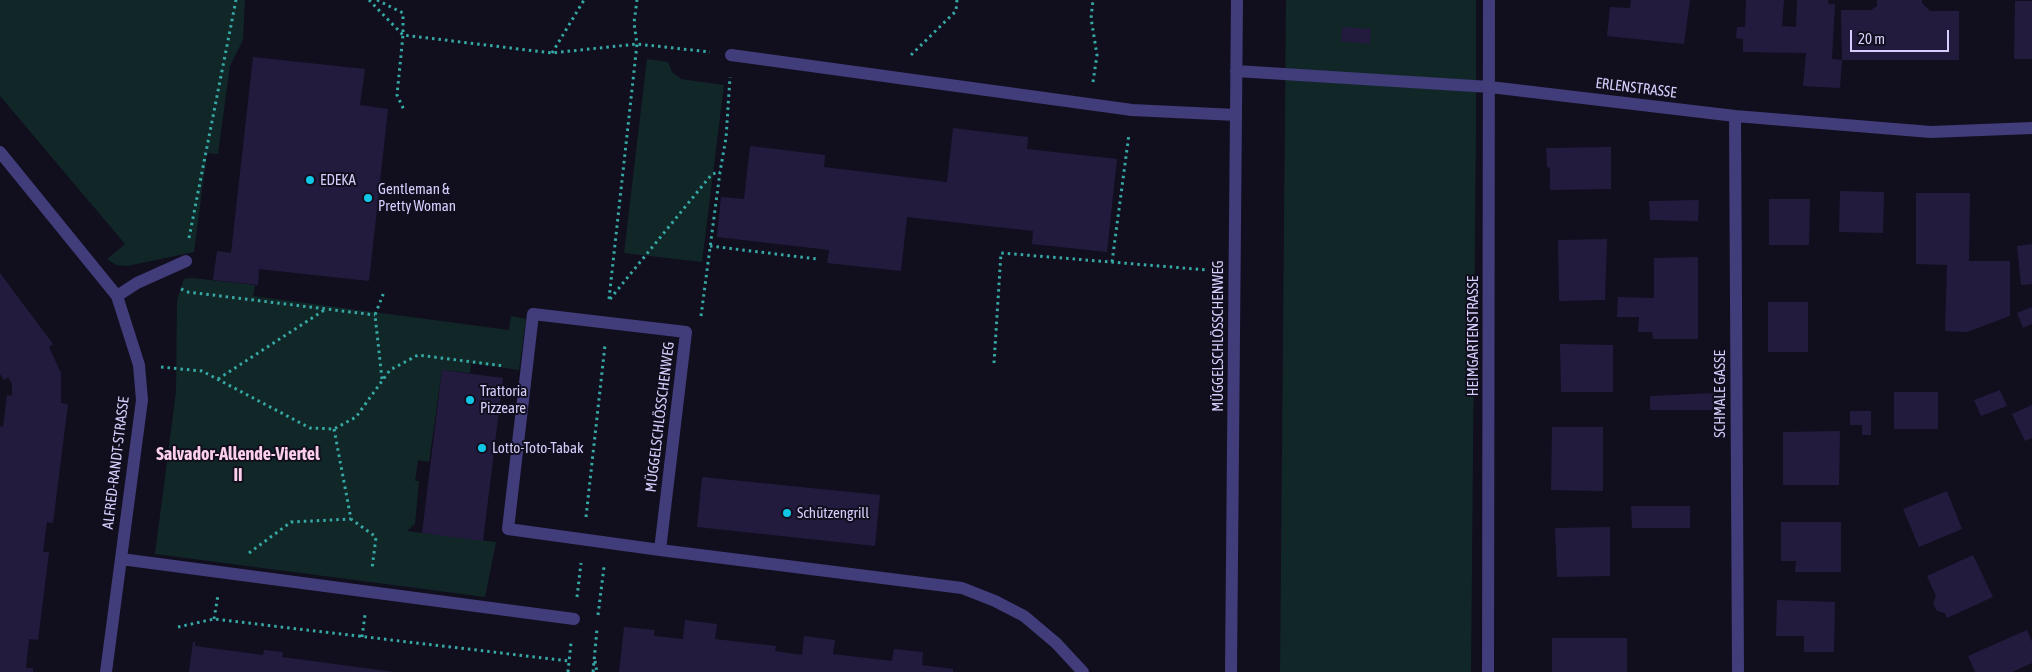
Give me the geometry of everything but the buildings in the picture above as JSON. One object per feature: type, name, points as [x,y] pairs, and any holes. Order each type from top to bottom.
[{"type":"street","name":"MÜGGELSCHLÖSSCHENWEG","points":[[1231,672],[1237,0]]},
{"type":"street","name":"HEIMGARTENSTRASSE","points":[[1488,672],[1489,0]]},
{"type":"street","points":[[731,55],[1132,110],[1236,115]]},
{"type":"street","name":"ERLENSTRASSE","points":[[1236,71],[1490,87],[1735,116],[1931,132],[2032,128]]},
{"type":"street","name":"SCHMALE GASSE","points":[[1735,116],[1738,672]]},
{"type":"street","name":"ALFRED-RANDT-STRASSE","points":[[0,152],[117,296],[139,365],[142,400],[106,672]]},
{"type":"street","points":[[117,296],[137,283],[186,261]]},
{"type":"street","name":"MÜGGELSCHLÖSSCHENWEG","points":[[660,550],[686,332],[533,314],[508,529],[606,541],[660,550],[962,588],[995,601],[1024,616],[1056,643],[1083,672]]},
{"type":"street","points":[[121,559],[574,619]]},
{"type":"path","points":[[186,261],[236,0]]},
{"type":"path","points":[[369,0],[403,35],[552,53],[637,44],[731,55],[726,138],[700,322],[686,332]]},
{"type":"path","points":[[377,0],[403,13],[403,35],[397,95],[404,110]]},
{"type":"path","points":[[552,53],[584,0]]},
{"type":"path","points":[[584,539],[637,44],[634,23],[637,0]]},
{"type":"path","points":[[899,78],[900,65],[956,12],[957,0]]},
{"type":"path","points":[[1090,104],[1097,55],[1091,18],[1093,0]]},
{"type":"path","points":[[1112,262],[1132,110]]},
{"type":"path","points":[[609,300],[712,174],[720,172]]},
{"type":"path","points":[[710,246],[817,259]]},
{"type":"path","points":[[994,363],[1001,253],[1208,270]]},
{"type":"path","points":[[154,276],[188,292],[376,315]]},
{"type":"path","points":[[382,379],[378,357],[376,315],[384,292]]},
{"type":"path","points":[[218,379],[326,309]]},
{"type":"path","points":[[139,365],[202,371],[310,428],[334,429],[356,417],[390,370],[418,355],[527,368]]},
{"type":"path","points":[[334,429],[351,519]]},
{"type":"path","points":[[214,619],[222,573],[290,522],[351,519],[376,537],[362,637]]},
{"type":"path","points":[[598,617],[606,541]]},
{"type":"path","points":[[178,627],[214,619],[570,662]]},
{"type":"path","points":[[593,672],[597,626]]},
{"type":"path","points":[[594,658],[597,672]]},
{"type":"green space","points":[[0,0],[245,0],[243,40],[230,66],[218,154],[207,153],[194,252],[127,266],[116,265],[107,259],[125,244],[0,96]]},
{"type":"green space","points":[[1286,0],[1476,0],[1471,672],[1280,672]]},
{"type":"green space","points":[[647,59],[668,62],[672,72],[681,79],[724,85],[702,262],[624,253]]},
{"type":"green space","points":[[192,278],[255,285],[253,296],[509,330],[511,316],[526,319],[519,370],[471,363],[470,373],[442,370],[429,462],[418,460],[415,481],[419,481],[415,524],[407,531],[496,542],[485,597],[155,554],[176,392],[177,300],[184,279]]},
{"type":"place","name":"EDEKA","points":[[310,180]]},
{"type":"place","name":"Gentleman & Pretty Woman","points":[[368,198]]},
{"type":"place","name":"Trattoria Pizzeare","points":[[470,400]]},
{"type":"place","name":"Lotto-Toto-Tabak","points":[[482,448]]},
{"type":"place","name":"Schützengrill","points":[[787,513]]},
{"type":"district","name":"Salvador-Allende-Viertel II","points":[[238,464]]}]
